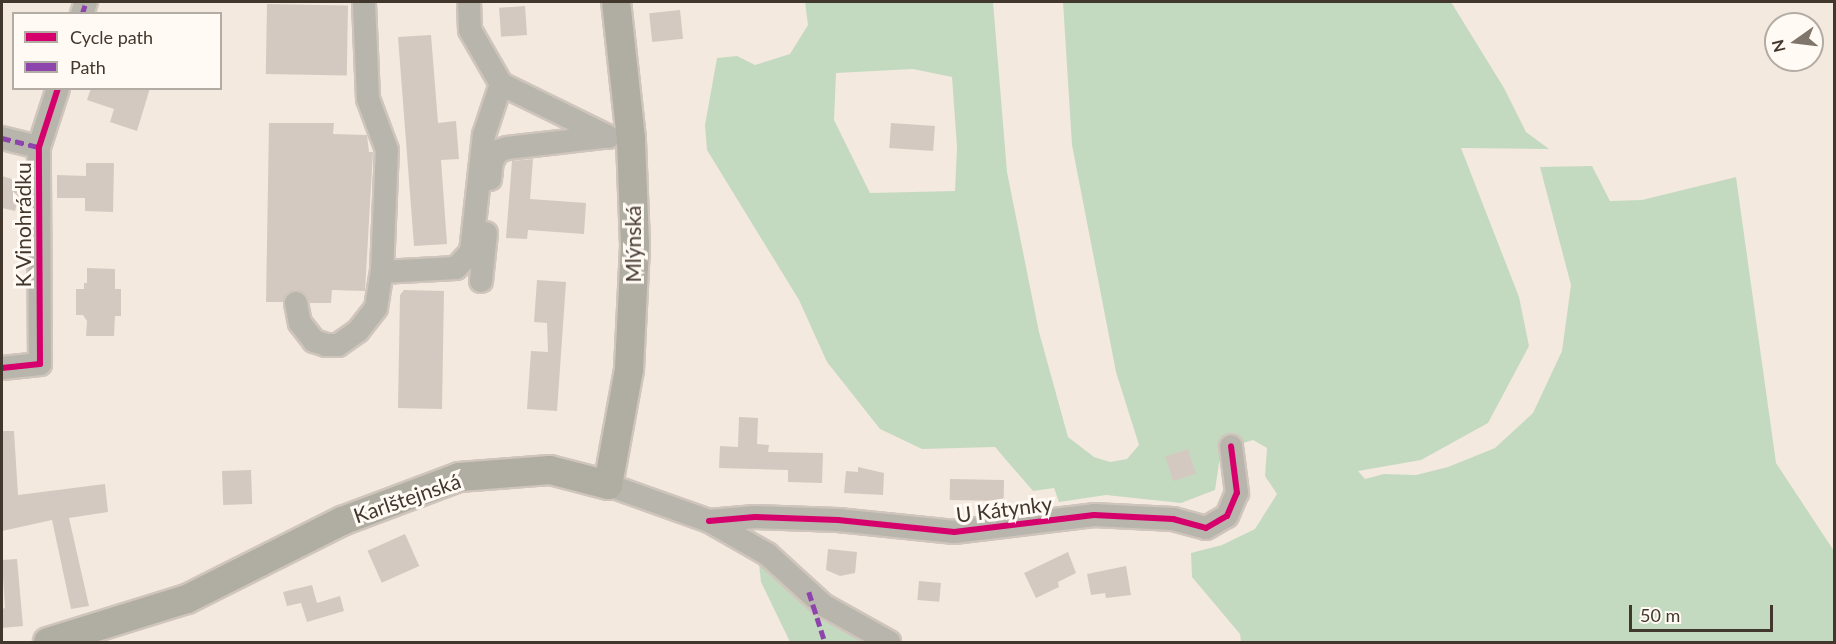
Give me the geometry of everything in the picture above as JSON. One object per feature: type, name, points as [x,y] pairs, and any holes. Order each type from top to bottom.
[{"type":"main road","name":"Mlýnská","points":[[608,485],[628,369],[635,245],[617,138],[616,2]]},
{"type":"main road","name":"Karlštejnská","points":[[48,642],[187,599],[342,521],[459,477],[550,470],[608,485]]},
{"type":"street","points":[[296,303],[300,322],[314,341],[338,345],[358,332],[376,308],[382,272],[387,150],[368,99],[364,2]]},
{"type":"street","points":[[469,2],[470,30],[501,84],[617,138]]},
{"type":"street","points":[[382,272],[456,268],[471,252],[484,135],[501,84]]},
{"type":"street","name":"K Vinohrádku","points":[[2,368],[40,364],[39,147],[57,90]]},
{"type":"street","points":[[2,138],[39,147]]},
{"type":"street","points":[[481,281],[492,161],[498,151],[617,138]]},
{"type":"street","name":"U Kátynky","points":[[709,520],[755,516],[838,520],[954,532],[1094,515],[1173,519],[1206,528],[1227,516],[1237,493],[1231,446]]},
{"type":"street","name":"Karlštejnská","points":[[608,485],[709,520],[766,554],[823,605],[889,642]]},
{"type":"green space","points":[[805,2],[993,2],[1007,172],[1039,332],[1068,437],[1094,457],[1110,462],[1127,459],[1139,445],[1116,372],[1072,145],[1063,2],[1451,2],[1504,88],[1526,132],[1549,149],[1461,148],[1519,297],[1529,346],[1488,423],[1421,460],[1358,471],[1365,479],[1384,474],[1416,475],[1448,467],[1495,448],[1533,413],[1562,351],[1571,285],[1540,167],[1592,166],[1610,201],[1642,200],[1736,177],[1776,463],[1834,551],[1834,642],[1241,642],[1240,634],[1192,577],[1191,553],[1222,545],[1255,529],[1277,494],[1265,476],[1267,448],[1253,440],[1221,450],[1215,490],[1181,503],[1106,495],[1059,502],[1054,488],[1033,491],[995,447],[922,449],[880,429],[827,362],[799,300],[707,150],[705,125],[717,58],[737,56],[755,65],[790,54],[808,25]],"holes":[[[913,69],[952,77],[957,147],[955,191],[870,193],[834,120],[836,73]]]},
{"type":"green space","points":[[759,564],[816,615],[863,642],[790,642],[761,582]]},
{"type":"building","points":[[267,4],[348,5],[347,75],[266,74]]},
{"type":"building","points":[[525,6],[527,35],[501,37],[499,8]]},
{"type":"building","points":[[680,10],[683,39],[652,42],[649,13]]},
{"type":"building","points":[[431,35],[438,123],[456,121],[459,159],[441,160],[447,244],[414,246],[398,37]]},
{"type":"building","points":[[90,90],[149,90],[137,131],[110,122],[114,109],[87,100]]},
{"type":"building","points":[[269,123],[334,123],[333,134],[367,135],[369,152],[373,152],[365,291],[332,290],[331,303],[310,303],[306,294],[294,290],[287,293],[283,302],[266,302]]},
{"type":"building","points":[[891,123],[935,126],[933,151],[889,148]]},
{"type":"building","points":[[533,159],[530,199],[586,203],[584,234],[528,230],[527,239],[506,238],[512,161]]},
{"type":"building","points":[[86,163],[114,163],[113,212],[85,211],[85,198],[57,198],[57,175],[86,176]]},
{"type":"building","points":[[2,176],[22,182],[15,211],[2,208]]},
{"type":"building","points":[[87,268],[115,269],[115,289],[121,289],[121,316],[115,316],[114,336],[86,336],[87,321],[83,315],[76,315],[76,289],[84,289],[84,283],[87,283]]},
{"type":"building","points":[[537,280],[566,282],[557,411],[527,409],[531,351],[548,352],[547,323],[534,322]]},
{"type":"building","points":[[404,290],[444,291],[442,409],[398,408],[400,295]]},
{"type":"building","points":[[739,417],[758,418],[757,444],[769,445],[768,452],[823,453],[822,483],[788,482],[788,470],[719,468],[720,446],[738,447]]},
{"type":"building","points":[[2,431],[14,431],[18,495],[105,484],[108,512],[69,518],[89,606],[71,609],[52,520],[2,531]]},
{"type":"building","points":[[1188,449],[1196,474],[1173,481],[1165,456]]},
{"type":"building","points":[[858,467],[884,473],[883,495],[844,493],[846,471],[858,472]]},
{"type":"building","points":[[251,470],[252,504],[223,505],[222,471]]},
{"type":"building","points":[[950,479],[1004,480],[1004,501],[950,500]]},
{"type":"building","points":[[405,534],[419,566],[382,583],[368,551]]},
{"type":"building","points":[[828,549],[857,552],[855,573],[840,576],[826,570]]},
{"type":"building","points":[[1068,552],[1076,573],[1058,582],[1059,587],[1036,598],[1024,573]]},
{"type":"building","points":[[17,559],[23,626],[2,628],[2,609],[5,608],[2,560]]},
{"type":"building","points":[[1126,566],[1131,595],[1106,598],[1105,593],[1091,595],[1087,574]]},
{"type":"building","points":[[919,581],[941,583],[939,602],[917,600]]},
{"type":"building","points":[[312,585],[317,603],[340,596],[344,611],[307,622],[301,603],[287,606],[283,592]]},
{"type":"marked path","points":[[83,12],[86,2]]},
{"type":"marked path","points":[[2,138],[39,147]]},
{"type":"marked path","points":[[809,592],[825,642]]},
{"type":"cycle path","points":[[2,368],[40,364],[39,147],[57,90]]},
{"type":"cycle path","points":[[709,521],[755,517],[838,520],[954,532],[1094,515],[1173,519],[1206,528],[1227,516],[1237,493],[1231,446]]}]
